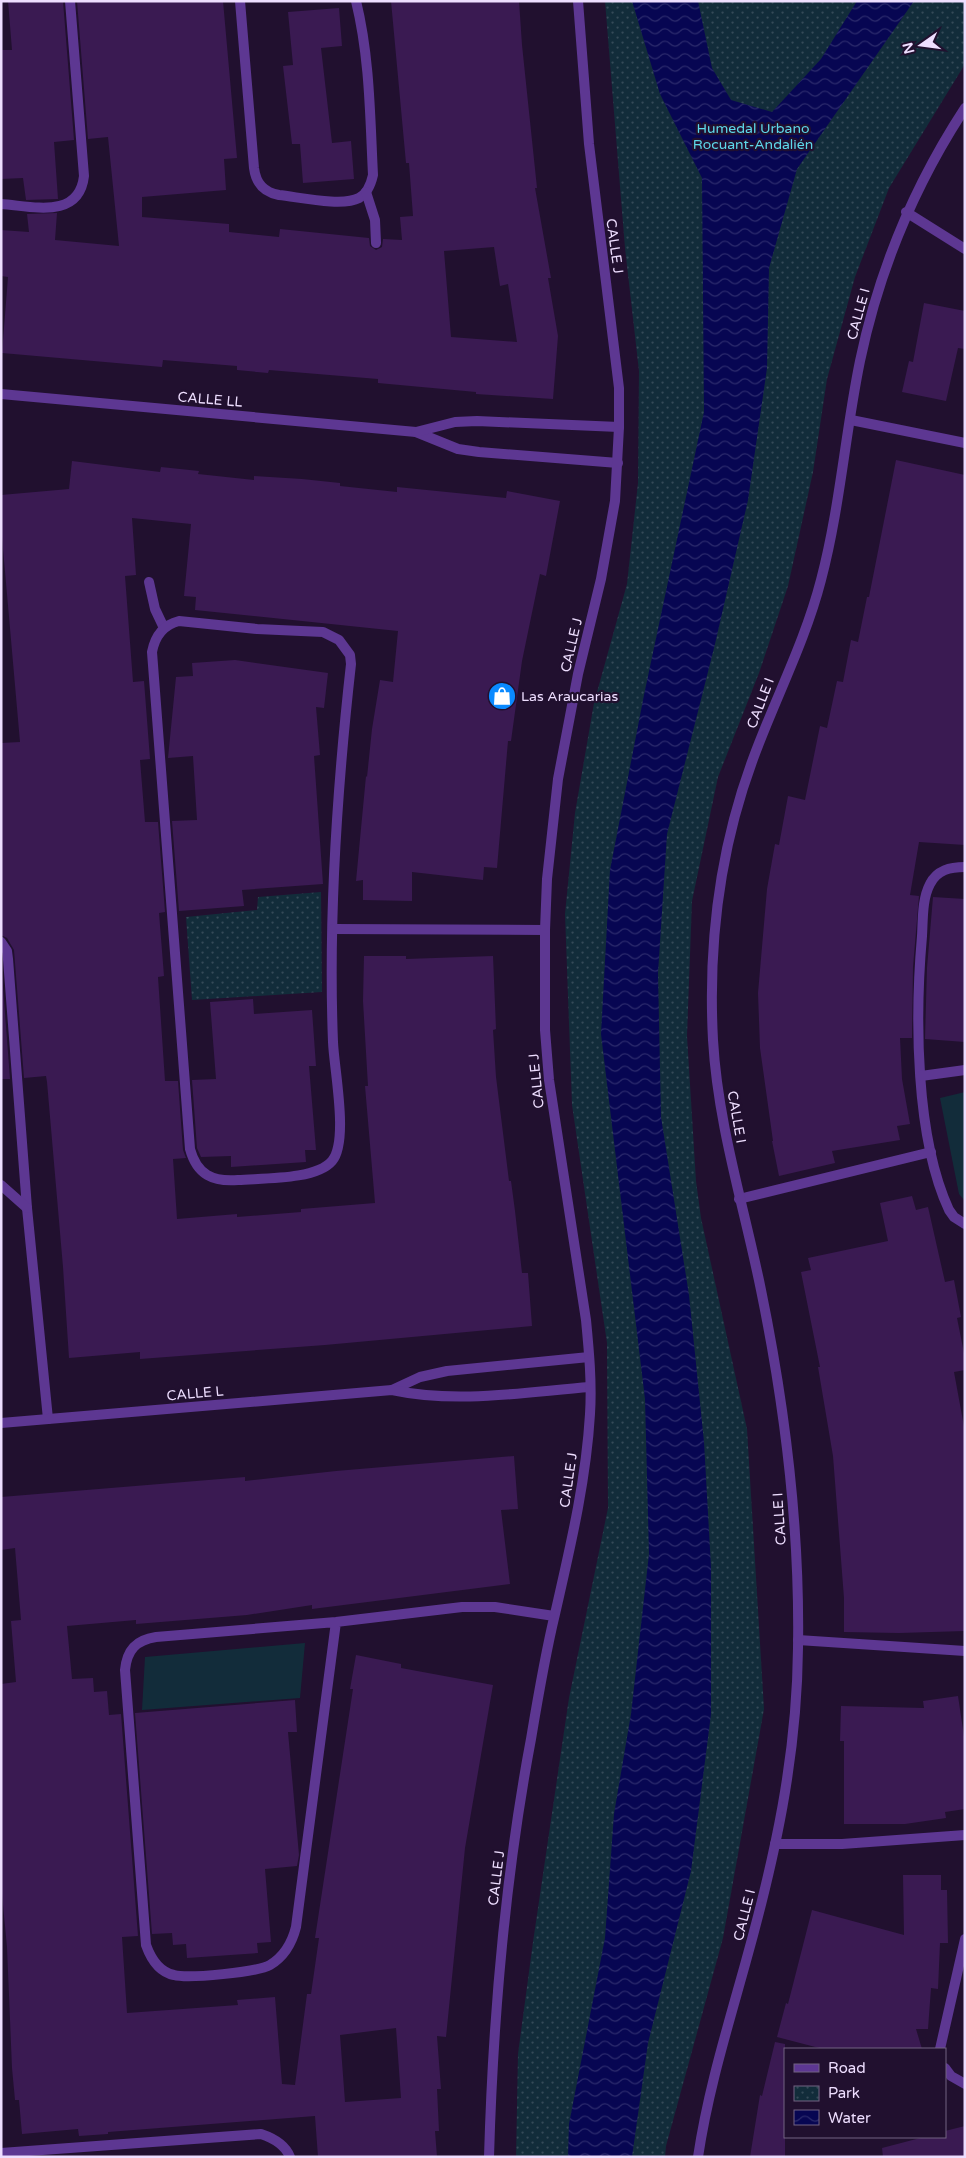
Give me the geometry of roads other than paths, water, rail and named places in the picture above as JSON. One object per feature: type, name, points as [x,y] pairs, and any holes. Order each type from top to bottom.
[{"type":"street","points":[[1,204],[52,208],[63,206],[72,201],[83,186],[84,176],[70,1]]},
{"type":"street","points":[[240,1],[254,168],[258,182],[270,193],[279,196],[345,202],[360,197],[366,192],[374,175],[366,53],[356,1]]},
{"type":"street","name":"CALLE J","points":[[489,2157],[493,2050],[506,1901],[530,1741],[554,1616],[580,1497],[590,1414],[589,1357],[582,1284],[556,1133],[545,1030],[547,879],[558,779],[578,674],[609,539],[618,463],[619,388],[589,144],[578,1]]},
{"type":"street","name":"CALLE I","points":[[698,2157],[716,2065],[749,1952],[786,1790],[794,1740],[798,1640],[794,1518],[782,1418],[761,1287],[723,1125],[714,1040],[713,975],[718,901],[725,855],[736,809],[751,764],[803,636],[819,589],[832,533],[859,365],[871,311],[887,260],[906,212],[932,161],[965,108]]},
{"type":"street","points":[[366,192],[375,220],[376,243]]},
{"type":"street","points":[[906,212],[965,250]]},
{"type":"street","name":"CALLE LL","points":[[1,394],[416,432],[452,446],[479,452],[618,463]]},
{"type":"street","points":[[851,420],[965,443]]},
{"type":"street","name":"CALLE LL","points":[[416,432],[456,422],[477,421],[619,426]]},
{"type":"street","points":[[149,582],[155,609],[164,628]]},
{"type":"street","points":[[188,621],[257,629],[323,632],[340,640],[350,655],[351,664],[336,806],[333,928],[333,1042],[341,1134],[333,1160],[315,1172],[228,1180],[210,1177],[196,1166],[190,1149],[152,652],[154,643],[164,628],[171,623],[188,621]]},
{"type":"street","points":[[965,867],[954,867],[944,870],[935,876],[926,892],[919,968],[921,1076],[931,1152],[949,1210],[954,1217],[965,1224]]},
{"type":"street","points":[[333,928],[545,930]]},
{"type":"street","points":[[1,942],[7,951],[8,959],[27,1208],[48,1419]]},
{"type":"street","points":[[921,1076],[965,1070]]},
{"type":"street","points":[[739,1199],[931,1152]]},
{"type":"street","points":[[1,1185],[27,1208]]},
{"type":"street","name":"CALLE L","points":[[392,1390],[420,1378],[447,1371],[589,1357]]},
{"type":"street","name":"CALLE L","points":[[1,1423],[392,1390],[418,1396],[456,1397],[590,1386]]},
{"type":"street","points":[[336,1622],[296,1927],[288,1948],[269,1966],[255,1970],[186,1976],[174,1975],[162,1970],[149,1955],[146,1946],[125,1670],[126,1659],[131,1648],[138,1642],[156,1637],[336,1622],[474,1607],[495,1607],[554,1616]]},
{"type":"street","points":[[798,1640],[965,1651]]},
{"type":"street","points":[[775,1844],[842,1844],[965,1835]]},
{"type":"street","points":[[940,2048],[965,1939]]},
{"type":"street","points":[[946,2069],[951,2076],[965,2084]]},
{"type":"street","points":[[1,2152],[261,2134],[271,2137],[280,2143],[290,2157]]},
{"type":"water","name":"Humedal Urbano Rocuant-Andalién","points":[[632,1],[698,1],[712,68],[731,100],[772,112],[821,59],[857,1],[914,1],[797,169],[769,268],[767,368],[748,500],[715,644],[667,834],[658,973],[661,1117],[689,1295],[704,1442],[711,1567],[711,1714],[691,1871],[648,2043],[632,2157],[568,2157],[569,2124],[605,1938],[614,1814],[631,1714],[649,1554],[645,1399],[601,1034],[610,870],[644,695],[704,412],[702,178],[660,94]]},
{"type":"place","name":"Las Araucarias","points":[[502,696]]}]
